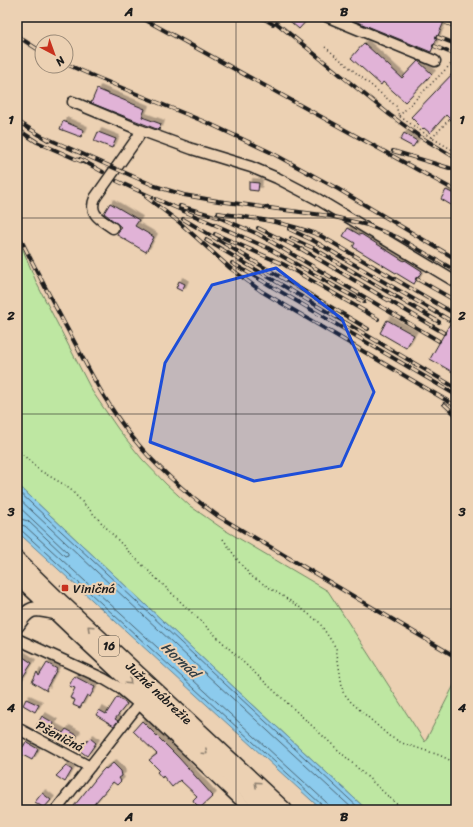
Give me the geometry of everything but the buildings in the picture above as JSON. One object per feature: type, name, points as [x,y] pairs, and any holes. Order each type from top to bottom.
[{"type":"highway","name":"Južné nábrežie","points":[[17,559],[285,810]]},
{"type":"highway","name":"Južné nábrežie","points":[[20,579],[267,810]]},
{"type":"highway","points":[[20,579],[27,597],[21,620]]},
{"type":"highway","points":[[21,620],[29,611],[37,609],[54,612]]},
{"type":"street","points":[[328,17],[435,61]]},
{"type":"street","points":[[73,102],[140,130],[192,149],[251,167],[277,178],[319,200],[456,282]]},
{"type":"street","points":[[113,228],[98,218],[93,211],[92,204],[138,137],[140,130]]},
{"type":"street","points":[[17,639],[104,679],[121,690],[139,704],[250,810]]},
{"type":"street","points":[[56,810],[139,704]]},
{"type":"street","name":"Pšeničná","points":[[17,728],[90,767]]},
{"type":"path","points":[[399,116],[452,63],[456,45]]},
{"type":"path","points":[[325,47],[396,106],[399,116],[456,152]]},
{"type":"path","points":[[432,138],[456,112]]},
{"type":"path","points":[[17,449],[38,470],[63,484],[70,490],[130,553],[243,662],[404,810]]},
{"type":"path","points":[[223,539],[251,576],[298,606],[319,622],[336,648],[343,692],[352,702],[389,736],[402,743],[439,755],[456,763]]},
{"type":"highlighted area","points":[[276,268],[342,319],[374,392],[341,466],[254,481],[150,442],[165,363],[212,285]]},
{"type":"green space","points":[[17,235],[37,284],[92,391],[118,429],[142,459],[166,484],[190,506],[223,529],[328,591],[425,742],[456,681],[456,810],[367,810],[17,484]]},
{"type":"water","name":"Hornád","points":[[17,484],[367,810],[322,810],[23,537],[17,531]]},
{"type":"railway","points":[[140,17],[456,191]]},
{"type":"railway","points":[[261,17],[273,24]]},
{"type":"railway","points":[[269,17],[390,115],[419,136],[456,158]]},
{"type":"railway","points":[[444,22],[456,27]]},
{"type":"railway","points":[[17,36],[34,47]]},
{"type":"railway","points":[[437,37],[456,44]]},
{"type":"railway","points":[[434,46],[456,55]]},
{"type":"railway","points":[[74,68],[210,124],[270,152],[338,189],[456,259]]},
{"type":"railway","points":[[17,121],[48,140]]},
{"type":"railway","points":[[17,129],[37,142],[85,163]]},
{"type":"railway","points":[[44,137],[155,186],[184,195],[330,216],[367,225],[397,237],[456,271]]},
{"type":"railway","points":[[393,151],[456,170]]},
{"type":"railway","points":[[80,159],[103,172]]},
{"type":"railway","points":[[117,181],[152,197]]},
{"type":"railway","points":[[146,197],[179,222],[230,268],[261,291],[456,406]]},
{"type":"railway","points":[[156,199],[268,248],[364,302]]},
{"type":"railway","points":[[180,206],[218,217],[258,234],[439,341]]},
{"type":"railway","points":[[218,213],[283,224],[321,236],[455,314]]},
{"type":"railway","points":[[183,219],[368,329]]},
{"type":"railway","points":[[258,228],[303,250],[444,333]]},
{"type":"railway","points":[[289,229],[314,241],[451,321]]},
{"type":"railway","points":[[17,232],[102,393],[133,438],[163,471],[184,490],[218,516],[456,657]]},
{"type":"railway","points":[[215,234],[283,264],[378,319]]},
{"type":"railway","points":[[291,238],[313,248],[439,322]]},
{"type":"railway","points":[[206,240],[456,388]]},
{"type":"railway","points":[[232,263],[456,395]]},
{"type":"railway","points":[[417,279],[456,301]]},
{"type":"railway","points":[[444,404],[456,415]]},
{"type":"place","name":"Viničná","points":[[65,588]]}]
